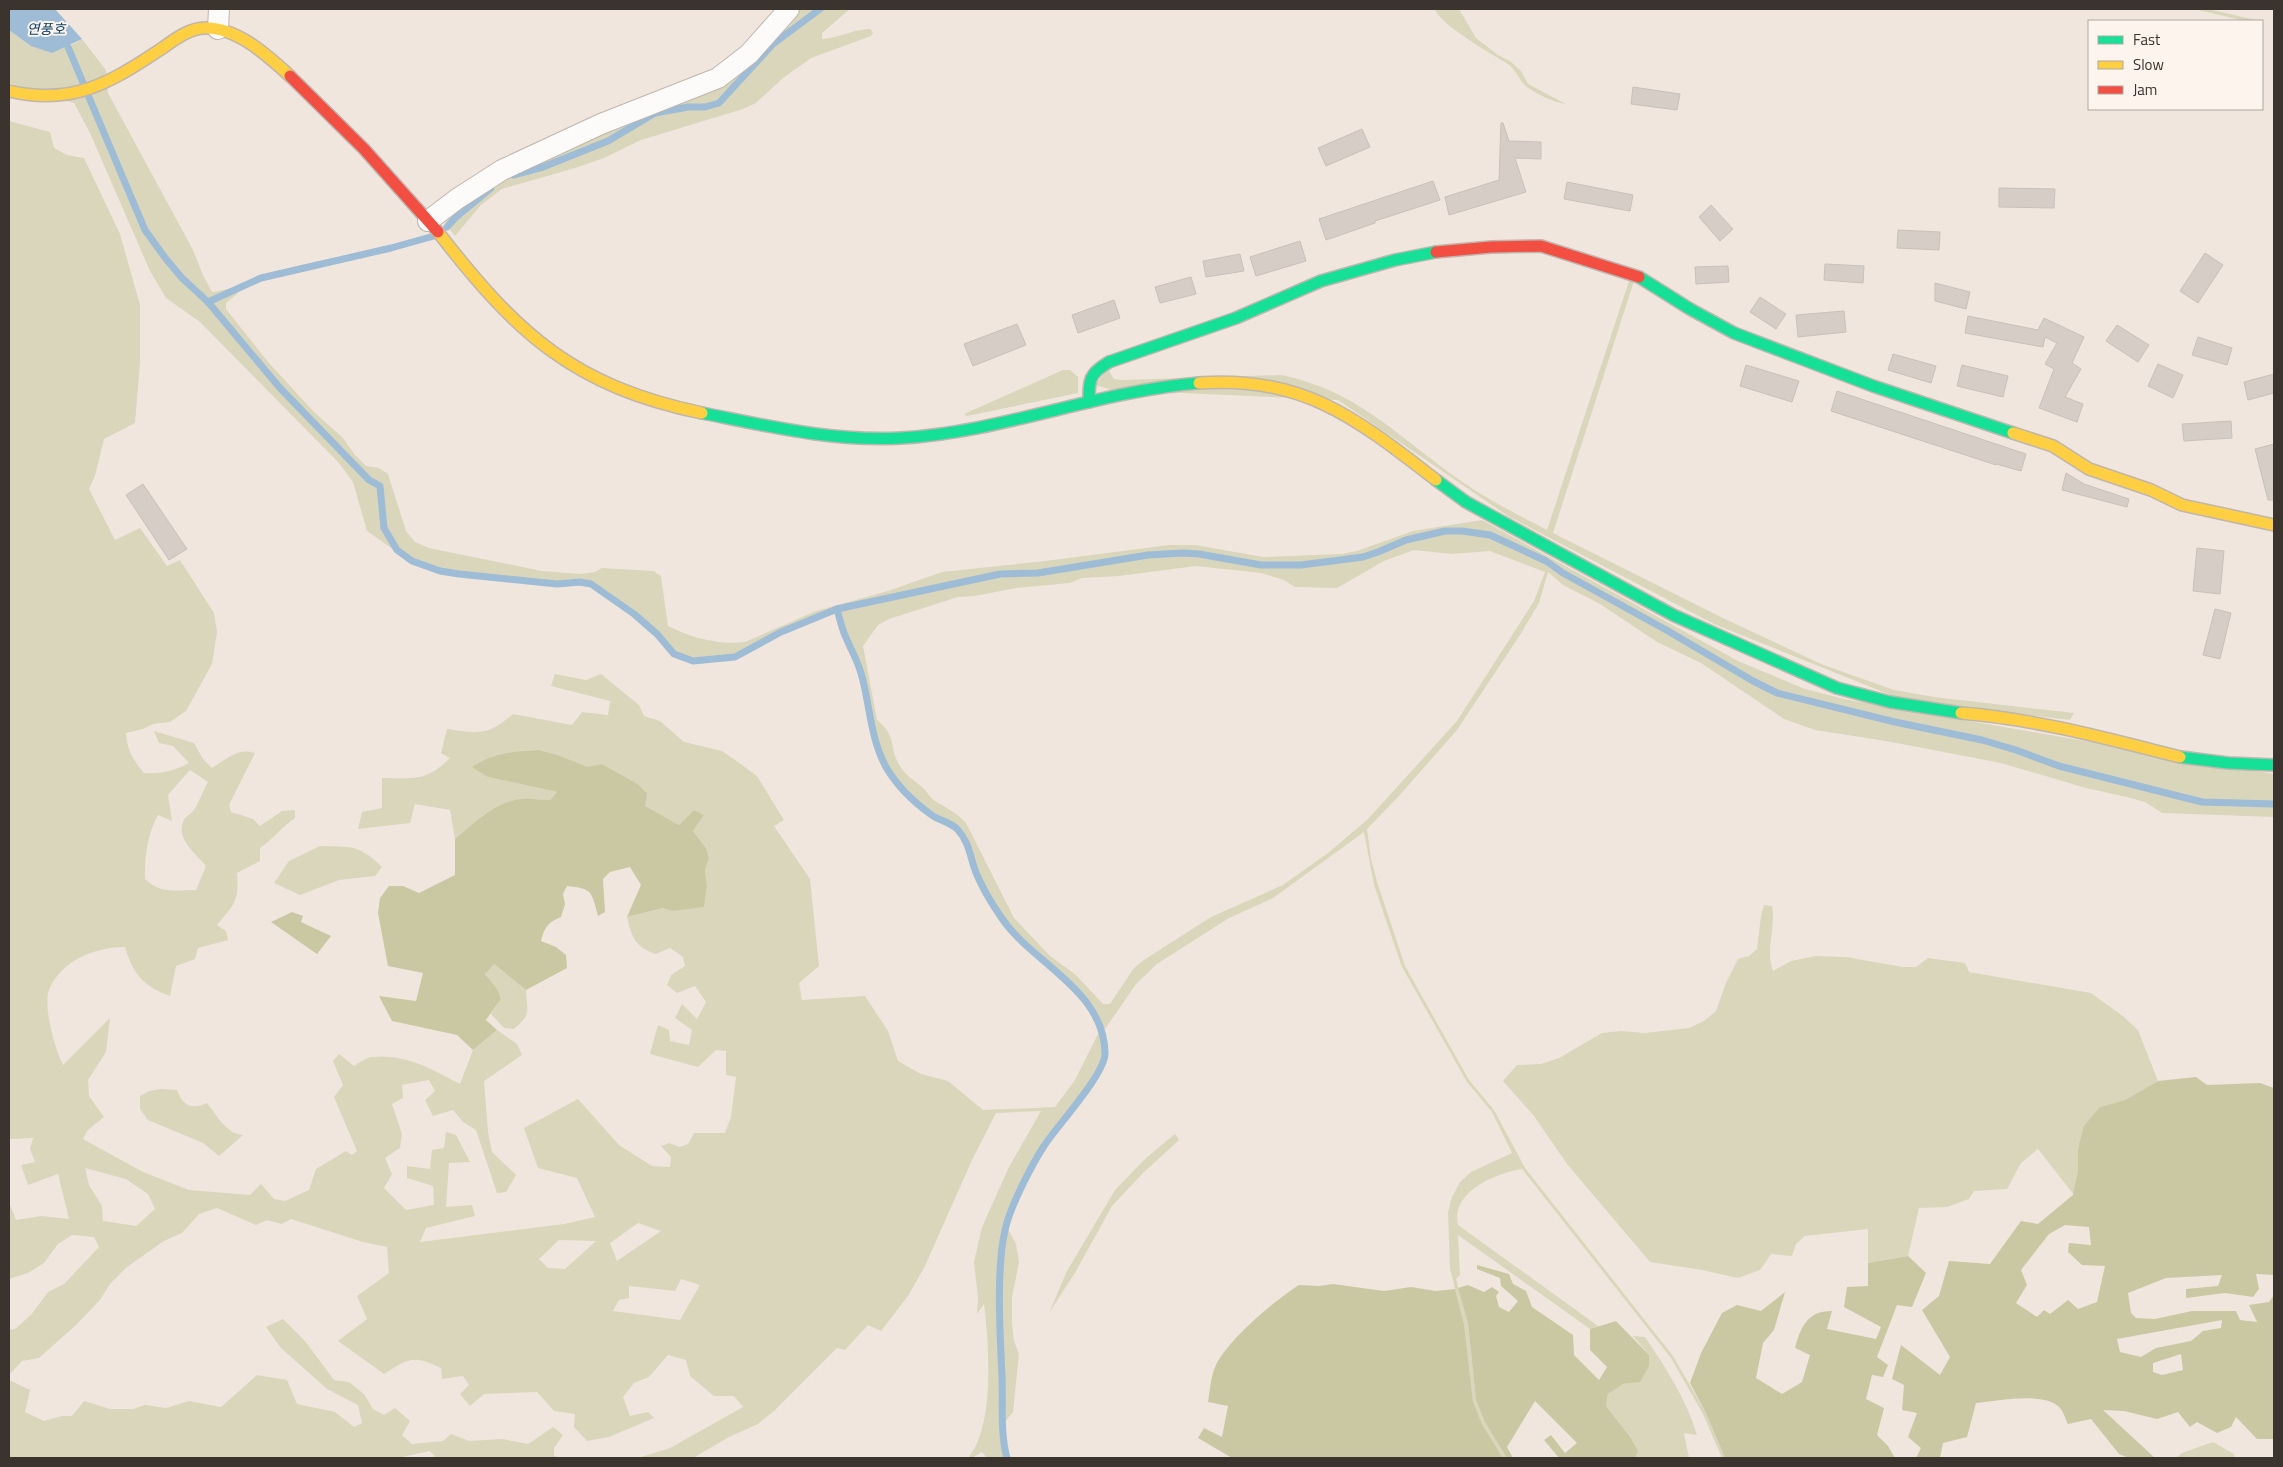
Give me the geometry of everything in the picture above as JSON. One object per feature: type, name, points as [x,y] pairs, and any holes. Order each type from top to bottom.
[{"type":"street","points":[[218,29],[219,9]]},
{"type":"street","points":[[428,221],[457,199],[502,170],[601,124],[718,78],[749,54],[789,9]]},
{"type":"street","points":[[9,91],[46,99],[65,97],[104,82],[186,33],[201,27],[218,29],[253,46],[293,80],[344,128],[428,221],[492,299],[550,351],[580,371],[621,389],[668,404],[724,418],[826,436],[873,440],[922,436],[1002,422],[1168,386],[1219,382],[1262,385],[1303,394],[1345,414],[1381,436],[1438,483],[1466,502],[1673,615],[1837,688],[1890,702],[1945,712],[1996,716],[2073,731],[2181,756],[2228,763],[2274,765]]},
{"type":"street","points":[[1089,402],[1089,384],[1095,370],[1109,362],[1236,318],[1321,282],[1395,260],[1443,251],[1491,247],[1541,246],[1634,274],[1734,333],[1872,386],[2054,446],[2089,470],[2151,490],[2182,505],[2274,525]]},
{"type":"shaded area","points":[[799,9],[817,9],[772,43],[718,101],[705,106],[688,105],[654,111],[607,140],[543,165],[507,175],[474,199],[446,226],[444,215],[503,175],[643,113],[782,27]]},
{"type":"shaded area","points":[[822,9],[850,9],[822,33],[822,39],[864,29],[870,29],[873,33],[871,36],[811,58],[783,78],[756,103],[743,109],[641,140],[604,158],[575,168],[502,189],[481,205],[455,236],[449,228],[464,212],[508,178],[609,143],[656,114],[688,108],[705,109],[720,104],[774,45],[806,23]]},
{"type":"shaded area","points":[[1435,9],[1459,9],[1476,38],[1498,55],[1510,61],[1521,71],[1528,84],[1566,104],[1546,98],[1527,87],[1508,64],[1455,30],[1438,15]]},
{"type":"shaded area","points":[[2194,9],[2208,9],[2256,20],[2241,20]]},
{"type":"shaded area","points":[[9,30],[31,46],[68,47],[82,39],[106,70],[108,93],[193,250],[212,292],[231,288],[285,269],[434,234],[436,237],[392,250],[261,279],[241,289],[226,303],[226,309],[269,363],[314,412],[343,438],[355,455],[366,466],[379,468],[388,474],[406,531],[415,542],[429,548],[542,571],[580,574],[595,572],[602,568],[653,571],[661,576],[668,626],[686,634],[715,641],[745,642],[816,611],[888,591],[942,572],[1169,545],[1195,545],[1263,557],[1341,554],[1357,551],[1413,531],[1482,520],[1738,661],[1805,689],[1844,699],[2274,774],[2274,817],[2162,813],[2145,802],[2086,788],[2001,763],[1886,741],[1815,730],[1784,719],[1701,663],[1657,642],[1600,604],[1563,585],[1548,572],[1539,603],[1457,730],[1367,829],[1371,859],[1405,966],[1469,1080],[1494,1110],[1525,1168],[1673,1356],[1706,1413],[1725,1458],[1722,1458],[1703,1414],[1671,1358],[1522,1169],[1500,1175],[1477,1186],[1461,1203],[1457,1213],[1458,1225],[1598,1326],[1590,1329],[1458,1235],[1460,1275],[1456,1279],[1468,1323],[1476,1400],[1507,1458],[1503,1458],[1482,1424],[1473,1401],[1464,1324],[1450,1269],[1448,1212],[1452,1197],[1460,1182],[1471,1172],[1512,1153],[1492,1112],[1467,1082],[1402,967],[1374,885],[1364,832],[1273,898],[1229,918],[1157,964],[1136,984],[1103,1032],[1108,1055],[1092,1086],[1045,1148],[1021,1194],[1007,1227],[1016,1244],[1019,1262],[1012,1298],[1012,1323],[1014,1341],[1019,1354],[1013,1412],[1005,1422],[1008,1458],[987,1458],[982,1452],[972,1458],[968,1458],[977,1444],[983,1426],[988,1384],[984,1304],[977,1314],[978,1298],[974,1262],[982,1227],[1009,1167],[1041,1111],[996,1113],[972,1160],[925,1266],[908,1296],[881,1331],[868,1325],[845,1350],[837,1348],[775,1410],[758,1424],[729,1437],[693,1458],[638,1458],[670,1448],[743,1407],[734,1396],[714,1396],[690,1376],[686,1360],[668,1355],[649,1377],[634,1383],[623,1397],[630,1416],[648,1412],[654,1418],[609,1437],[587,1441],[574,1427],[575,1414],[554,1411],[537,1392],[484,1394],[470,1406],[460,1394],[469,1385],[463,1376],[442,1379],[441,1368],[418,1360],[400,1364],[384,1374],[338,1341],[367,1319],[357,1296],[389,1273],[387,1247],[363,1242],[291,1219],[282,1224],[267,1220],[256,1225],[217,1208],[199,1214],[182,1233],[164,1241],[127,1267],[110,1284],[100,1300],[76,1325],[39,1358],[22,1361],[9,1375],[9,1330],[15,1329],[31,1315],[48,1292],[64,1284],[99,1247],[94,1237],[72,1235],[58,1244],[44,1263],[28,1273],[9,1279],[9,1202],[16,1220],[41,1216],[69,1219],[58,1174],[28,1185],[21,1165],[35,1162],[30,1149],[33,1138],[9,1139],[9,121],[50,132],[54,148],[67,155],[84,158],[120,234],[140,305],[140,363],[135,423],[104,439],[95,476],[89,489],[115,540],[140,528],[167,566],[180,560],[214,613],[217,632],[212,664],[186,711],[170,722],[153,724],[143,729],[126,733],[129,750],[144,773],[167,771],[189,763],[173,746],[159,743],[154,731],[194,743],[203,759],[212,768],[238,753],[255,753],[229,805],[231,812],[253,819],[260,826],[282,811],[295,810],[295,818],[260,848],[260,861],[237,873],[237,890],[234,902],[217,925],[226,931],[228,940],[198,948],[195,959],[176,966],[170,996],[153,988],[140,978],[132,965],[125,947],[103,950],[81,957],[71,963],[55,980],[49,990],[48,1007],[53,1039],[63,1065],[110,1018],[106,1052],[88,1080],[89,1096],[104,1117],[88,1130],[83,1139],[143,1172],[189,1190],[250,1195],[261,1184],[274,1199],[285,1201],[309,1190],[316,1169],[346,1151],[352,1155],[357,1151],[334,1097],[343,1085],[333,1061],[339,1054],[354,1066],[371,1057],[395,1057],[418,1063],[460,1084],[473,1050],[497,1030],[517,1044],[522,1055],[484,1081],[488,1132],[492,1152],[516,1175],[506,1192],[497,1193],[476,1130],[463,1122],[453,1110],[433,1116],[425,1100],[435,1091],[429,1080],[402,1085],[403,1098],[392,1104],[402,1134],[400,1148],[385,1158],[392,1174],[384,1188],[406,1210],[434,1205],[433,1186],[407,1178],[407,1166],[430,1169],[432,1150],[444,1148],[446,1132],[456,1135],[470,1162],[449,1163],[446,1207],[472,1205],[475,1216],[426,1228],[420,1242],[564,1224],[595,1217],[577,1178],[538,1168],[524,1128],[578,1099],[619,1145],[652,1166],[670,1167],[671,1157],[661,1146],[669,1143],[680,1147],[688,1144],[694,1133],[725,1133],[731,1117],[736,1077],[726,1075],[726,1051],[716,1050],[698,1067],[650,1054],[658,1025],[669,1030],[670,1041],[689,1045],[692,1030],[675,1018],[682,1004],[697,1019],[706,1002],[695,986],[677,993],[667,985],[671,975],[685,966],[683,957],[670,948],[656,954],[643,948],[633,936],[627,917],[663,908],[672,911],[704,906],[707,887],[705,870],[709,858],[706,848],[693,831],[704,815],[694,810],[679,825],[644,806],[647,793],[638,784],[602,764],[587,768],[558,755],[539,750],[521,751],[488,777],[557,792],[550,800],[521,799],[482,816],[455,839],[450,810],[415,804],[410,823],[358,829],[362,812],[382,808],[382,778],[411,778],[426,775],[442,766],[450,758],[441,753],[447,729],[482,732],[496,727],[513,714],[572,725],[582,712],[608,715],[610,701],[551,686],[555,674],[586,680],[601,674],[639,705],[644,716],[660,721],[684,742],[722,751],[757,776],[784,820],[774,826],[810,879],[819,966],[799,983],[802,1000],[865,996],[888,1031],[898,1061],[921,1074],[948,1081],[983,1110],[1055,1107],[1075,1080],[1099,1032],[1089,1010],[1072,990],[1001,921],[975,875],[966,843],[956,829],[935,819],[915,804],[885,768],[867,716],[863,685],[858,667],[841,632],[836,612],[782,634],[735,659],[693,663],[673,656],[656,635],[633,615],[590,586],[512,582],[459,576],[411,562],[367,531],[353,482],[339,463],[200,322],[166,298],[150,271],[90,133],[74,103],[9,83]],"holes":[[[1414,550],[1452,554],[1490,551],[1545,572],[1534,601],[1457,721],[1368,819],[1328,853],[1283,885],[1211,917],[1144,960],[1134,968],[1110,1004],[1103,1004],[1076,975],[1049,955],[1014,918],[966,823],[955,813],[933,800],[924,789],[905,773],[896,759],[888,732],[877,720],[863,646],[878,625],[889,619],[958,597],[975,596],[1016,588],[1070,583],[1082,578],[1119,576],[1196,566],[1261,573],[1284,580],[1295,587],[1337,588],[1384,561]],[[190,770],[208,782],[194,810],[184,820],[182,828],[182,834],[188,846],[206,866],[196,890],[163,889],[145,879],[147,846],[158,815],[172,821],[168,795]],[[85,1168],[126,1179],[148,1194],[155,1209],[136,1226],[103,1221],[102,1206],[89,1185]],[[638,1223],[661,1231],[617,1261],[610,1243]],[[559,1240],[596,1241],[565,1269],[548,1268],[539,1259]],[[681,1279],[700,1285],[680,1320],[613,1311],[619,1300],[629,1298],[629,1286],[675,1291]]]},
{"type":"shaded area","points":[[1630,278],[1634,281],[1553,533],[1725,619],[1821,664],[1894,690],[1934,697],[2074,713],[2070,720],[1903,700],[1714,624],[1508,516],[1338,400],[1112,390],[1095,385],[1108,369],[1114,379],[1122,380],[1282,375],[1308,382],[1352,402],[1392,429],[1474,490],[1547,530]]},
{"type":"shaded area","points":[[1063,370],[1070,370],[1078,377],[1078,393],[967,416],[964,414]]},
{"type":"shaded area","points":[[539,750],[558,755],[587,767],[602,764],[638,784],[647,793],[645,806],[679,825],[694,810],[704,815],[693,831],[706,848],[709,858],[705,870],[707,887],[704,907],[672,911],[663,908],[627,917],[641,885],[630,867],[610,872],[603,879],[605,912],[598,916],[590,893],[582,888],[567,886],[563,894],[565,904],[561,917],[547,926],[541,941],[556,947],[566,955],[567,968],[526,990],[494,964],[485,974],[497,989],[501,999],[486,1020],[497,1030],[473,1050],[457,1035],[392,1021],[379,996],[416,1001],[423,973],[388,966],[378,913],[380,898],[389,886],[403,886],[419,893],[455,875],[455,839],[494,808],[522,799],[550,800],[557,792],[488,777],[472,767],[480,762],[504,754]]},
{"type":"shaded area","points":[[320,846],[354,848],[367,854],[382,867],[375,876],[339,880],[300,895],[274,883],[289,861]]},
{"type":"shaded area","points":[[1764,905],[1772,906],[1773,923],[1770,955],[1773,971],[1791,961],[1815,956],[1846,957],[1903,967],[1916,967],[1928,958],[1965,963],[1969,972],[2091,993],[2124,1017],[2138,1030],[2158,1081],[2125,1100],[2100,1107],[2078,1149],[2078,1171],[2074,1195],[2038,1149],[2021,1163],[2007,1189],[1974,1191],[1969,1199],[1947,1207],[1919,1208],[1908,1256],[1868,1263],[1868,1229],[1805,1236],[1796,1244],[1792,1256],[1771,1254],[1760,1270],[1738,1278],[1650,1262],[1567,1164],[1534,1116],[1503,1081],[1517,1065],[1541,1064],[1559,1058],[1602,1033],[1621,1031],[1645,1033],[1689,1028],[1704,1021],[1716,1011],[1726,983],[1738,959],[1749,956],[1757,949]]},
{"type":"shaded area","points":[[292,912],[303,916],[301,922],[331,936],[317,954],[271,922]]},
{"type":"shaded area","points":[[494,964],[526,990],[526,1016],[514,1029],[504,1028],[491,1014],[501,999],[485,973]]},
{"type":"shaded area","points":[[2196,1077],[2207,1085],[2260,1083],[2274,1088],[2274,1275],[2256,1274],[2259,1289],[2253,1297],[2225,1293],[2186,1298],[2186,1289],[2218,1286],[2222,1275],[2166,1278],[2128,1293],[2131,1313],[2136,1318],[2155,1319],[2192,1311],[2236,1311],[2240,1320],[2257,1322],[2249,1305],[2269,1302],[2274,1295],[2274,1439],[2257,1439],[2236,1417],[2231,1427],[2217,1433],[2197,1422],[2190,1427],[2178,1412],[2157,1419],[2124,1411],[2103,1410],[2155,1458],[2129,1458],[2119,1454],[2091,1419],[2068,1424],[2058,1406],[2041,1399],[2018,1398],[1976,1403],[1967,1437],[1943,1443],[1940,1458],[1916,1458],[1921,1448],[1908,1437],[1917,1413],[1902,1410],[1904,1385],[1892,1379],[1901,1345],[1940,1375],[1950,1357],[1922,1310],[1939,1296],[1949,1261],[1990,1264],[2021,1221],[2038,1224],[2073,1195],[2078,1171],[2078,1149],[2084,1126],[2100,1107],[2125,1100],[2158,1081]],"holes":[[[2065,1225],[2089,1227],[2091,1245],[2069,1243],[2068,1252],[2082,1265],[2105,1266],[2097,1302],[2078,1309],[2068,1300],[2050,1314],[2044,1310],[2037,1317],[2016,1303],[2027,1285],[2021,1270],[2049,1234]],[[2222,1320],[2221,1328],[2203,1331],[2191,1341],[2156,1348],[2141,1357],[2120,1352],[2117,1339]],[[2181,1354],[2183,1370],[2162,1375],[2153,1372],[2153,1363]]]},
{"type":"shaded area","points":[[161,1089],[177,1090],[182,1100],[188,1105],[196,1106],[207,1103],[227,1128],[243,1135],[219,1156],[203,1143],[148,1120],[140,1109],[140,1096],[149,1091]]},
{"type":"shaded area","points":[[1175,1134],[1179,1140],[1143,1173],[1112,1206],[1076,1271],[1049,1313],[1067,1271],[1115,1190],[1146,1158]]},
{"type":"shaded area","points":[[1908,1256],[1926,1273],[1912,1307],[1897,1305],[1877,1357],[1888,1365],[1883,1377],[1872,1375],[1866,1399],[1884,1408],[1877,1435],[1888,1446],[1895,1458],[1725,1458],[1706,1413],[1690,1383],[1701,1353],[1722,1313],[1737,1305],[1761,1311],[1785,1292],[1774,1330],[1763,1343],[1756,1378],[1782,1394],[1802,1382],[1810,1355],[1795,1348],[1803,1327],[1811,1317],[1823,1312],[1832,1311],[1827,1329],[1876,1339],[1881,1327],[1844,1307],[1847,1287],[1868,1286],[1868,1263]]},
{"type":"shaded area","points":[[1477,1265],[1509,1274],[1513,1284],[1526,1291],[1532,1307],[1573,1335],[1574,1355],[1599,1380],[1607,1367],[1590,1350],[1590,1329],[1616,1321],[1649,1355],[1649,1366],[1640,1382],[1623,1384],[1608,1394],[1606,1406],[1631,1438],[1638,1451],[1635,1458],[1559,1458],[1544,1440],[1551,1435],[1565,1453],[1577,1443],[1535,1401],[1507,1447],[1513,1458],[1507,1458],[1485,1422],[1476,1400],[1468,1323],[1458,1288],[1468,1285],[1484,1292],[1492,1287],[1499,1292],[1496,1296],[1499,1307],[1509,1312],[1518,1301],[1501,1286],[1500,1278],[1477,1269]]},
{"type":"shaded area","points":[[1333,1284],[1384,1291],[1411,1287],[1436,1291],[1455,1289],[1464,1324],[1473,1401],[1482,1424],[1503,1458],[1232,1458],[1198,1438],[1204,1428],[1222,1437],[1228,1406],[1208,1402],[1211,1383],[1216,1365],[1241,1332],[1265,1310],[1299,1285],[1319,1286]]},
{"type":"shaded area","points":[[283,1319],[305,1341],[334,1380],[349,1382],[364,1394],[373,1409],[384,1415],[395,1408],[410,1421],[402,1435],[412,1444],[443,1441],[451,1434],[469,1441],[502,1439],[528,1444],[553,1427],[563,1435],[554,1448],[554,1456],[563,1458],[436,1458],[430,1451],[398,1458],[9,1458],[9,1380],[30,1390],[25,1412],[44,1421],[62,1416],[72,1416],[84,1401],[110,1409],[133,1409],[145,1405],[166,1408],[189,1401],[221,1407],[257,1375],[287,1380],[297,1404],[335,1412],[354,1427],[362,1423],[358,1405],[327,1389],[281,1348],[266,1327]]},
{"type":"shaded area","points":[[1633,1336],[1645,1337],[1668,1372],[1687,1409],[1697,1435],[1684,1433],[1689,1458],[1635,1458],[1638,1451],[1631,1438],[1606,1406],[1608,1394],[1623,1384],[1640,1382],[1649,1355]]},
{"type":"shaded area","points":[[2213,1442],[2234,1454],[2235,1458],[2176,1458],[2182,1453]]},
{"type":"sand","points":[[817,9],[822,9],[806,23],[774,45],[720,104],[705,109],[688,108],[656,114],[609,143],[544,168],[508,178],[464,212],[449,228],[446,226],[455,216],[494,184],[525,169],[543,165],[607,140],[654,111],[688,105],[705,106],[718,101],[772,43]]},
{"type":"water","name":"연풍호","points":[[9,9],[55,9],[82,39],[52,53],[31,46],[9,30]]},
{"type":"building","points":[[1633,87],[1680,94],[1677,110],[1631,104]]},
{"type":"building","points":[[1501,123],[1503,123],[1509,141],[1541,142],[1541,159],[1515,158],[1526,192],[1449,215],[1445,197],[1499,180]]},
{"type":"building","points":[[1362,129],[1370,147],[1326,166],[1318,148]]},
{"type":"building","points":[[1433,181],[1440,200],[1375,221],[1375,223],[1326,240],[1319,219]]},
{"type":"building","points":[[1567,182],[1633,195],[1630,211],[1564,199]]},
{"type":"building","points":[[1999,188],[2055,189],[2054,208],[1999,207]]},
{"type":"building","points":[[1711,205],[1733,229],[1720,241],[1699,217]]},
{"type":"building","points":[[1898,230],[1940,232],[1939,250],[1897,248]]},
{"type":"building","points":[[1300,241],[1306,261],[1256,276],[1250,257]]},
{"type":"building","points":[[2205,253],[2223,265],[2198,303],[2180,291]]},
{"type":"building","points":[[1240,254],[1244,271],[1206,277],[1203,261]]},
{"type":"building","points":[[1825,264],[1864,266],[1863,283],[1824,280]]},
{"type":"building","points":[[1728,266],[1729,282],[1696,284],[1695,267]]},
{"type":"building","points":[[1191,277],[1196,294],[1160,303],[1155,287]]},
{"type":"building","points":[[1935,283],[1970,292],[1966,309],[1935,301]]},
{"type":"building","points":[[1760,297],[1786,314],[1776,329],[1750,312]]},
{"type":"building","points":[[1114,300],[1120,318],[1078,333],[1072,315]]},
{"type":"building","points":[[1844,311],[1846,332],[1798,337],[1796,315]]},
{"type":"building","points":[[1968,316],[2038,330],[2044,318],[2084,337],[2072,363],[2081,369],[2065,397],[2083,404],[2077,422],[2039,408],[2054,369],[2045,364],[2057,343],[2045,337],[2043,347],[1965,333]]},
{"type":"building","points":[[1017,324],[1026,345],[973,366],[964,344]]},
{"type":"building","points":[[2117,325],[2149,345],[2138,362],[2106,341]]},
{"type":"building","points":[[2198,337],[2232,348],[2227,365],[2192,355]]},
{"type":"building","points":[[1893,354],[1936,366],[1931,383],[1888,370]]},
{"type":"building","points":[[2158,364],[2183,375],[2173,398],[2148,386]]},
{"type":"building","points":[[1746,365],[1799,381],[1792,402],[1740,386]]},
{"type":"building","points":[[1962,365],[2008,376],[2003,397],[1957,386]]},
{"type":"building","points":[[2274,374],[2274,393],[2248,400],[2244,382]]},
{"type":"building","points":[[1837,391],[2026,454],[2021,471],[1996,465],[1831,411]]},
{"type":"building","points":[[2231,421],[2232,438],[2184,441],[2182,424]]},
{"type":"building","points":[[2274,444],[2274,500],[2268,500],[2255,449]]},
{"type":"building","points":[[2066,473],[2084,484],[2129,499],[2127,507],[2062,490]]},
{"type":"building","points":[[143,484],[187,549],[169,560],[126,495]]},
{"type":"building","points":[[2197,548],[2224,551],[2220,594],[2193,591]]},
{"type":"building","points":[[2215,609],[2231,613],[2220,659],[2203,655]]},
{"type":"waterway","points":[[513,175],[543,167],[608,141],[655,113],[688,107],[705,107],[719,103],[773,44],[820,9]]},
{"type":"waterway","points":[[68,47],[84,85]]},
{"type":"waterway","points":[[88,95],[145,230],[182,278],[208,302],[280,388],[369,480],[380,486],[384,528],[397,550],[412,561],[440,571],[557,584],[580,582],[591,584],[634,614],[657,634],[674,654],[693,661],[735,657],[781,632],[837,609],[1000,574],[1038,573],[1148,555],[1183,553],[1261,565],[1301,565],[1363,557],[1406,540],[1445,531],[1462,531],[1490,535],[1546,561],[1563,573],[1777,693],[1895,722],[1982,740],[2059,766],[2202,802],[2274,804]]},
{"type":"waterway","points":[[447,227],[456,217],[491,188]]},
{"type":"waterway","points":[[208,302],[261,278],[391,248],[434,236]]},
{"type":"waterway","points":[[837,609],[844,633],[861,673],[873,733],[890,774],[901,788],[920,806],[933,816],[958,830],[967,846],[982,886],[1001,917],[1030,949],[1080,994],[1093,1011],[1101,1031],[1105,1053],[1098,1073],[1039,1154],[1016,1199],[1005,1230],[1000,1264],[999,1302],[1003,1428],[1007,1458]]},
{"type":"traffic: fast","points":[[1089,402],[1090,382],[1097,370],[1109,362],[1236,318],[1321,281],[1395,260],[1436,252]]},
{"type":"traffic: fast","points":[[1639,277],[1690,309],[1734,333],[1873,386],[2013,433]]},
{"type":"traffic: fast","points":[[702,413],[801,432],[851,438],[901,438],[976,428],[1124,394],[1161,387],[1199,383]]},
{"type":"traffic: fast","points":[[1436,480],[1466,502],[1673,615],[1837,688],[1890,702],[1961,713]]},
{"type":"traffic: fast","points":[[2180,757],[2228,763],[2274,765]]},
{"type":"traffic: slow","points":[[9,91],[52,96],[90,88],[125,72],[182,35],[193,30],[205,28],[229,32],[240,37],[262,52],[290,76]]},
{"type":"traffic: slow","points":[[438,232],[494,300],[551,351],[583,371],[617,388],[657,402],[702,413]]},
{"type":"traffic: slow","points":[[1199,383],[1236,382],[1269,386],[1300,394],[1328,406],[1381,438],[1436,480]]},
{"type":"traffic: slow","points":[[2013,433],[2053,446],[2089,469],[2151,490],[2182,505],[2274,525]]},
{"type":"traffic: slow","points":[[1961,713],[2044,725],[2180,757]]},
{"type":"traffic: jam","points":[[290,76],[364,149],[438,232]]},
{"type":"traffic: jam","points":[[1436,252],[1491,247],[1541,246],[1639,277]]}]
